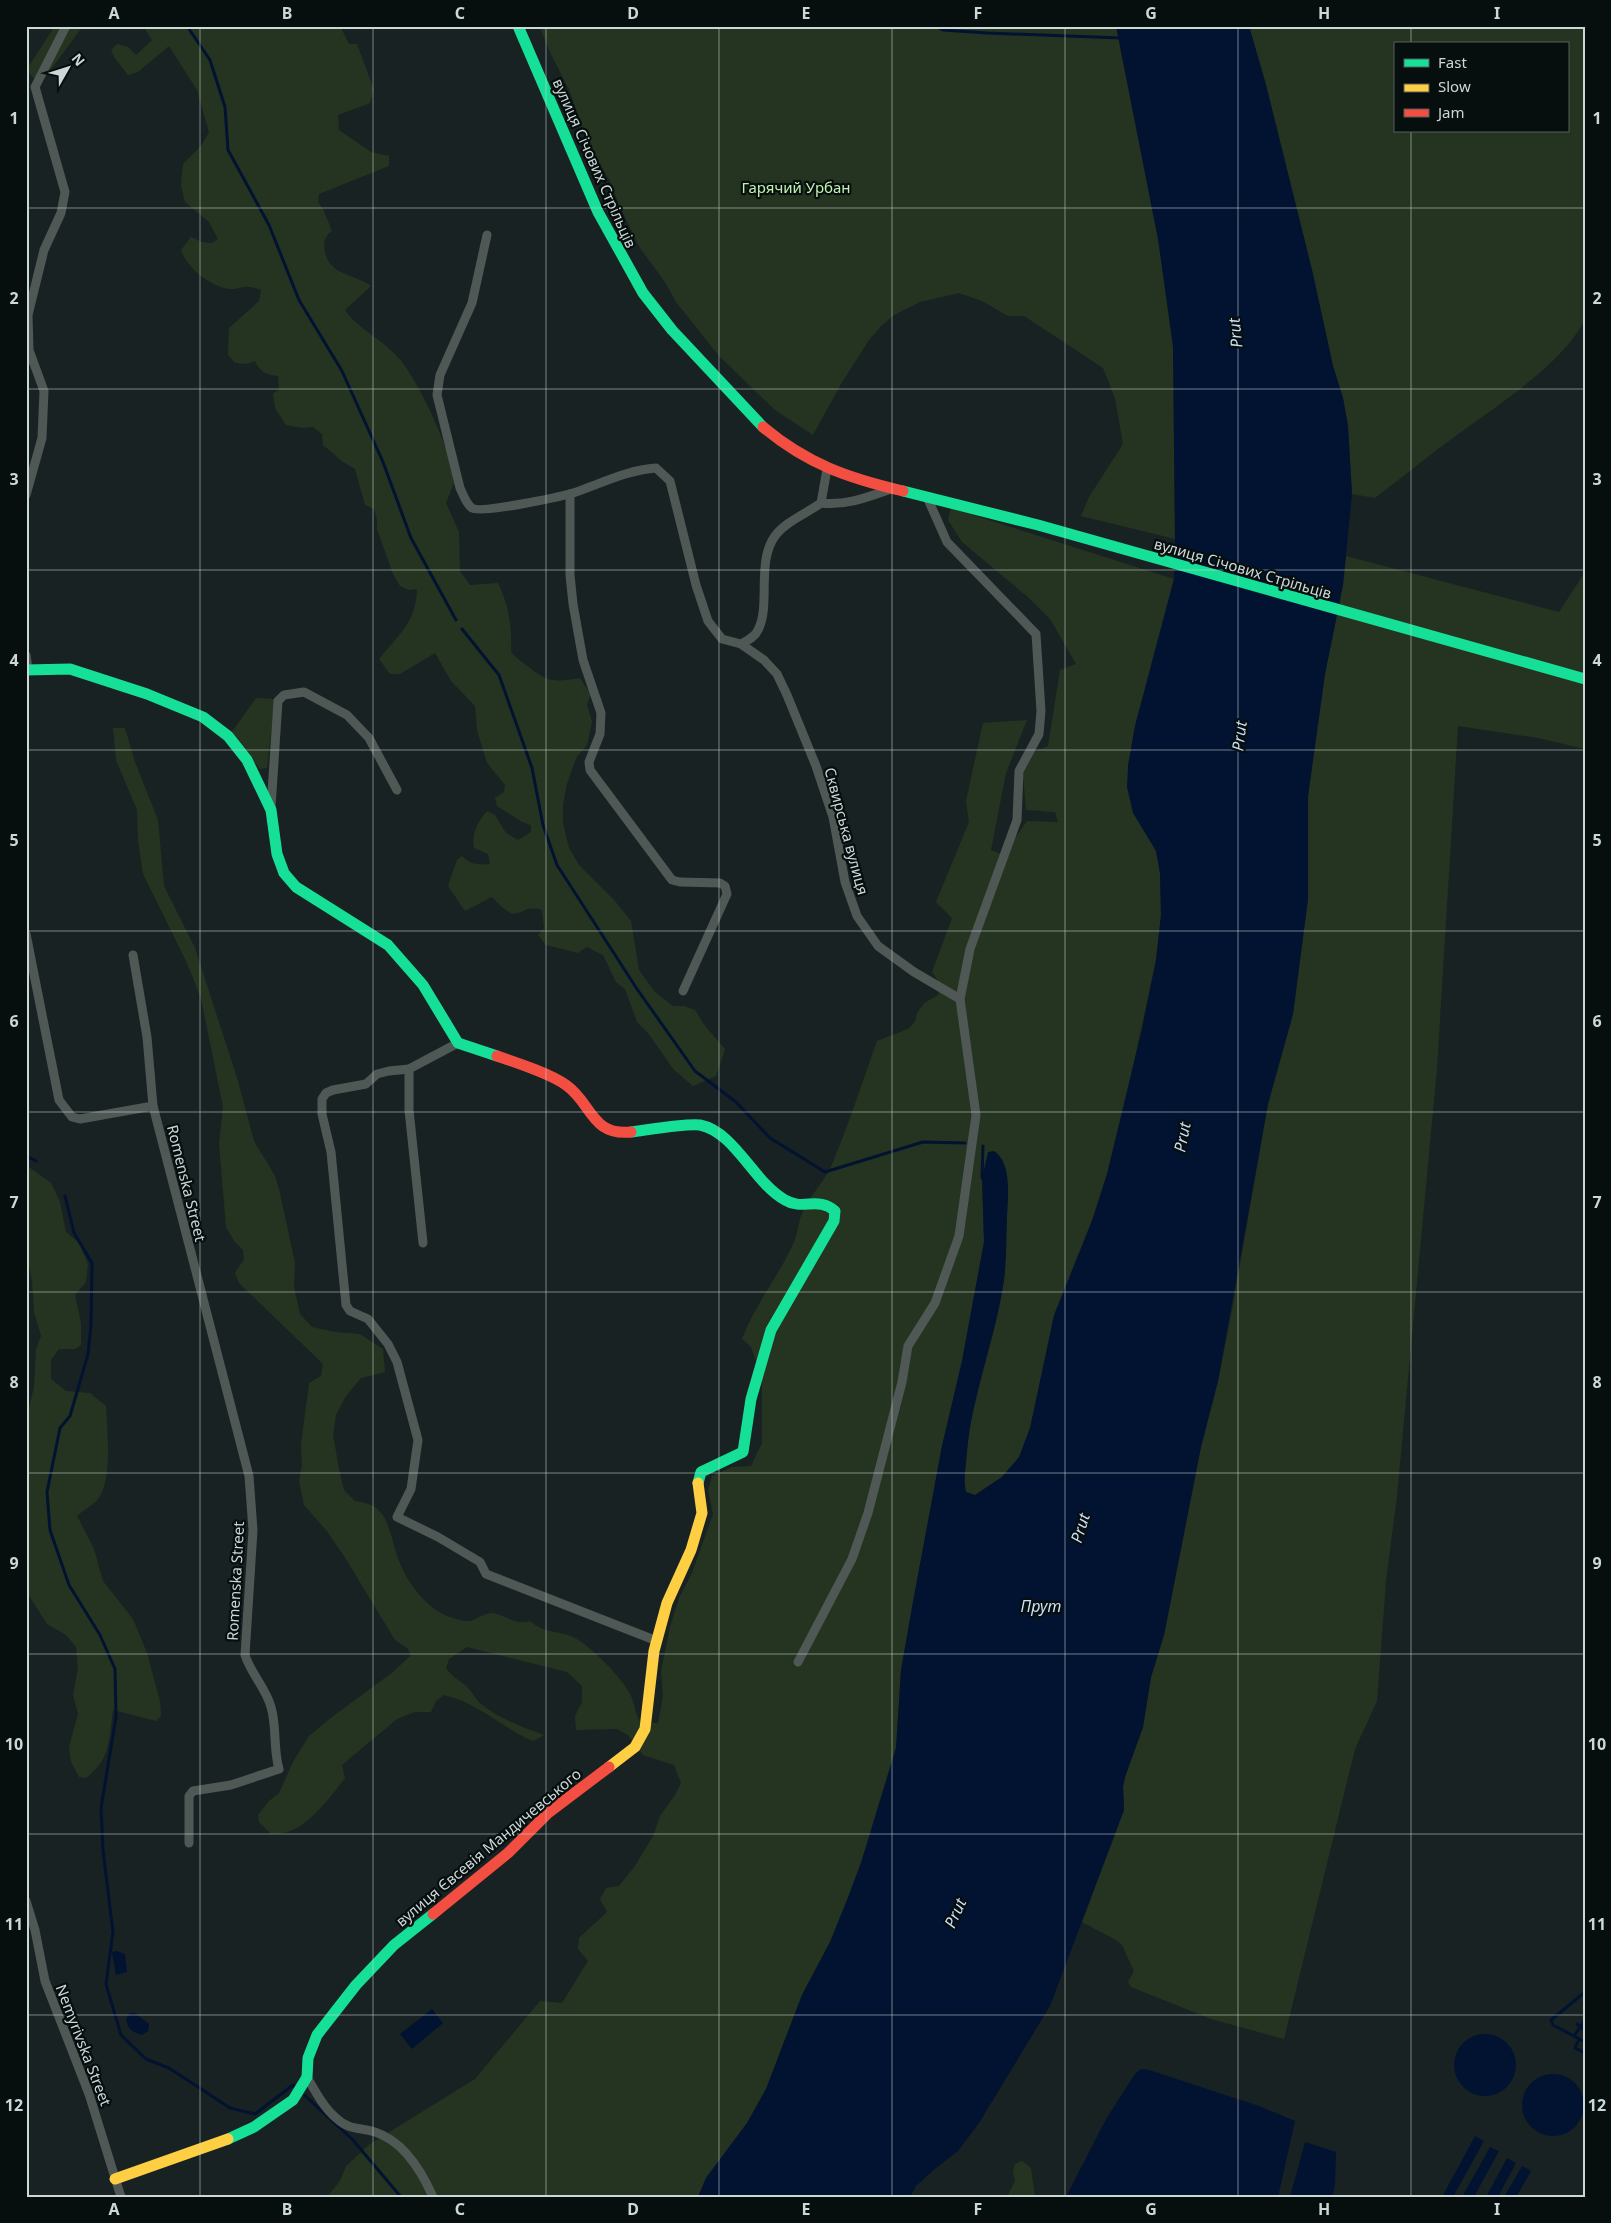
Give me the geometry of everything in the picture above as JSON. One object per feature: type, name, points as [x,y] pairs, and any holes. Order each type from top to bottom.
[{"type":"street","points":[[26,496],[42,438],[44,391],[30,350],[28,315],[44,250],[61,213],[65,192],[35,86],[66,26]]},
{"type":"street","name":"вулиця Січових Стрільців","points":[[518,26],[598,212],[621,256],[644,293],[672,330],[760,425],[782,444],[827,469],[893,489],[1038,526],[1585,679]]},
{"type":"street","name":"Сквирська вулиця","points":[[487,235],[472,303],[440,375],[436,395],[460,488],[472,508],[480,511],[498,509],[570,494],[638,470],[656,468],[664,474],[670,481],[696,585],[708,621],[722,638],[741,644],[764,660],[777,674],[787,695],[816,766],[833,817],[845,882],[857,916],[878,946],[914,972],[960,999]]},
{"type":"street","points":[[822,503],[827,469]]},
{"type":"street","points":[[741,644],[758,631],[762,621],[763,582],[767,557],[773,538],[782,529],[822,503],[832,504],[860,501],[893,489]]},
{"type":"street","points":[[570,494],[570,575],[573,604],[583,660],[601,713],[600,734],[589,762],[590,770],[672,880],[720,883],[725,886],[727,894],[683,991]]},
{"type":"street","points":[[798,1662],[852,1559],[868,1513],[902,1382],[908,1346],[935,1303],[959,1236],[976,1115],[960,999],[970,949],[1017,820],[1019,771],[1039,734],[1041,711],[1036,634],[947,542],[927,497]]},
{"type":"street","points":[[26,655],[27,669],[70,669],[148,694],[203,717],[228,736],[247,760],[271,810]]},
{"type":"street","points":[[397,790],[369,738],[347,716],[304,692],[284,695],[278,701],[271,810],[277,854],[284,873],[296,887],[388,945],[404,961],[423,985],[458,1042],[409,1069],[377,1074],[366,1084],[333,1090],[326,1093],[322,1099],[322,1114],[331,1152],[346,1305],[350,1311],[368,1319],[388,1344],[397,1362],[418,1440],[411,1489],[397,1517],[438,1537],[480,1562],[486,1574],[656,1641]]},
{"type":"street","points":[[26,934],[58,1100],[72,1117],[80,1119],[153,1106]]},
{"type":"street","name":"Romenska Street","points":[[133,955],[147,1037],[153,1106],[249,1476],[253,1530],[245,1655],[249,1669],[260,1682],[271,1707],[275,1756],[279,1770],[231,1785],[193,1791],[189,1796],[189,1843]]},
{"type":"street","name":"вулиця Євсевія Мандичевського","points":[[116,2179],[220,2143],[254,2126],[293,2100],[306,2080],[308,2058],[317,2035],[356,1985],[394,1945],[508,1853],[548,1813],[635,1747],[645,1729],[656,1641],[666,1603],[691,1550],[702,1513],[698,1482],[701,1472],[743,1452],[751,1399],[771,1330],[834,1221],[835,1211],[830,1204],[823,1202],[795,1206],[780,1198],[758,1179],[720,1134],[708,1127],[699,1125],[620,1133],[605,1128],[594,1120],[578,1096],[565,1084],[525,1066],[458,1042]]},
{"type":"street","points":[[409,1069],[409,1110],[423,1243]]},
{"type":"street","name":"Nemyrivska Street","points":[[26,1901],[35,1930],[45,1982],[89,2094],[121,2197]]},
{"type":"street","points":[[306,2080],[335,2118],[351,2129],[376,2132],[398,2145],[423,2175],[433,2197]]},
{"type":"green space","points":[[55,26],[83,26],[41,83],[31,76],[27,69]]},
{"type":"green space","points":[[143,26],[340,26],[349,44],[357,44],[374,90],[370,103],[338,115],[339,130],[371,152],[389,156],[389,166],[319,194],[318,202],[332,231],[324,243],[328,260],[332,266],[344,274],[371,286],[345,310],[349,316],[396,355],[423,396],[446,448],[456,478],[446,503],[459,532],[460,571],[470,585],[498,583],[509,617],[511,652],[517,659],[547,679],[565,680],[580,678],[591,695],[587,704],[592,722],[587,745],[576,758],[567,784],[563,804],[563,823],[569,848],[579,865],[615,901],[631,921],[639,970],[655,992],[673,1006],[684,1006],[695,1010],[705,1026],[725,1049],[716,1076],[693,1086],[674,1070],[648,1033],[637,1022],[625,989],[616,982],[603,955],[587,947],[578,953],[546,945],[538,935],[544,928],[542,910],[527,909],[514,914],[502,907],[492,897],[465,911],[448,886],[457,860],[462,856],[475,864],[490,864],[488,854],[474,848],[473,843],[476,828],[487,811],[495,815],[506,833],[518,840],[531,832],[531,825],[522,822],[497,806],[495,798],[504,792],[505,785],[487,763],[477,730],[475,706],[451,681],[435,653],[400,674],[390,674],[379,659],[400,635],[410,619],[416,601],[417,589],[409,590],[400,586],[393,574],[377,529],[374,509],[365,505],[355,469],[343,462],[323,445],[322,434],[313,427],[302,428],[286,425],[275,408],[273,394],[279,389],[278,376],[264,372],[255,361],[247,364],[235,363],[228,355],[229,328],[259,301],[261,290],[252,287],[229,289],[214,284],[200,275],[184,257],[181,250],[191,237],[202,242],[212,243],[218,239],[209,222],[185,202],[181,185],[183,164],[201,146],[209,132],[197,90],[169,46],[138,72],[128,75],[114,57],[111,50],[117,44],[128,47],[136,55],[152,40]]},
{"type":"green space","name":"Гарячий Урбан","points":[[539,26],[1116,26],[1158,239],[1169,309],[1173,347],[1175,539],[1081,516],[1089,497],[1123,444],[1115,398],[1103,368],[1024,316],[1008,316],[982,301],[959,293],[920,302],[894,315],[881,326],[869,340],[841,384],[813,435],[775,410],[719,356],[676,302],[665,282],[640,248],[610,181],[590,149],[570,92]]},
{"type":"green space","points":[[1249,26],[1585,26],[1585,320],[1561,353],[1545,368],[1375,498],[1352,494],[1348,426],[1343,398],[1333,366],[1312,270],[1266,85]]},
{"type":"green space","points":[[951,508],[1174,579],[1135,726],[1128,766],[1151,841],[1156,851],[1160,873],[1161,915],[1156,960],[1128,1090],[1107,1174],[1045,1365],[1030,1428],[1019,1458],[1002,1477],[975,1495],[966,1492],[964,1482],[970,1424],[1004,1280],[1008,1195],[984,1168],[982,1178],[984,1242],[962,1361],[942,1446],[901,1670],[896,1748],[861,1863],[847,1900],[830,1942],[802,1995],[766,2089],[747,2123],[706,2178],[698,2197],[327,2197],[340,2181],[346,2166],[370,2144],[475,2079],[540,2001],[562,2003],[588,1961],[578,1949],[579,1938],[607,1912],[600,1899],[606,1888],[619,1886],[635,1866],[653,1836],[660,1816],[681,1783],[674,1765],[643,1755],[628,1735],[617,1729],[576,1730],[575,1716],[582,1702],[582,1686],[567,1672],[467,1647],[449,1659],[446,1668],[448,1671],[488,1709],[511,1722],[544,1735],[533,1741],[467,1703],[444,1695],[436,1701],[431,1712],[415,1712],[397,1719],[342,1765],[345,1778],[319,1809],[303,1824],[285,1833],[271,1834],[259,1822],[258,1815],[269,1801],[279,1793],[293,1762],[309,1736],[393,1672],[411,1655],[407,1648],[395,1640],[344,1556],[326,1530],[304,1505],[299,1481],[302,1465],[301,1445],[309,1383],[321,1376],[323,1364],[239,1283],[235,1273],[244,1259],[243,1250],[234,1241],[226,1227],[219,1144],[223,1107],[201,998],[186,961],[143,874],[138,841],[137,810],[116,760],[113,728],[125,728],[135,762],[158,820],[164,886],[195,948],[238,1081],[254,1141],[275,1176],[295,1263],[294,1287],[300,1314],[312,1327],[335,1332],[360,1334],[383,1349],[385,1372],[361,1378],[346,1396],[336,1415],[333,1435],[344,1490],[355,1501],[373,1506],[382,1514],[390,1531],[399,1561],[408,1579],[427,1603],[435,1609],[453,1618],[466,1621],[471,1621],[486,1614],[498,1614],[515,1621],[530,1621],[546,1630],[573,1637],[596,1654],[620,1680],[630,1694],[641,1723],[658,1723],[663,1696],[661,1671],[670,1627],[679,1598],[692,1573],[713,1514],[708,1490],[712,1476],[732,1467],[751,1466],[762,1443],[762,1378],[751,1347],[742,1339],[747,1326],[794,1242],[804,1209],[831,1167],[877,1041],[908,1029],[915,1022],[917,1013],[924,1003],[938,995],[941,985],[932,972],[952,918],[936,902],[969,822],[966,801],[983,723],[1027,720],[1006,773],[991,850],[1003,855],[1027,821],[1058,822],[1055,812],[1026,810],[1023,775],[1030,753],[1048,746],[1060,670],[1076,664],[1050,619],[1029,598],[962,542],[948,520]]},
{"type":"green space","points":[[1346,556],[1559,612],[1585,572],[1585,749],[1538,738],[1458,726],[1437,1068],[1397,1496],[1386,1581],[1377,1701],[1355,1749],[1284,2039],[1211,2019],[1131,1987],[1128,1982],[1134,1971],[1122,1945],[1082,1922],[1124,1810],[1123,1787],[1125,1777],[1143,1727],[1151,1677],[1164,1635],[1201,1447],[1218,1381],[1233,1305],[1268,1104],[1293,1014],[1308,899],[1308,796],[1325,674],[1343,585]]},
{"type":"green space","points":[[256,698],[275,699],[267,768],[260,769],[231,733]]},
{"type":"green space","points":[[26,1165],[51,1183],[60,1202],[66,1232],[79,1243],[88,1264],[86,1282],[75,1295],[81,1323],[81,1345],[75,1349],[59,1349],[51,1360],[51,1379],[66,1391],[90,1393],[106,1406],[108,1454],[106,1479],[98,1499],[77,1516],[94,1549],[103,1581],[133,1619],[147,1653],[160,1701],[161,1716],[156,1721],[113,1710],[109,1739],[104,1756],[94,1771],[86,1778],[79,1777],[71,1762],[69,1747],[78,1714],[73,1695],[78,1668],[76,1647],[66,1635],[47,1624],[26,1591],[26,1445],[29,1440],[27,1429],[28,1412],[34,1387],[36,1349],[41,1336],[34,1312],[32,1281],[28,1261]]},
{"type":"green space","points":[[1022,2161],[1031,2168],[1035,2197],[1007,2197],[1015,2181],[1013,2172],[1015,2164]]},
{"type":"water","name":"Прут","points":[[1116,26],[1249,26],[1266,85],[1312,270],[1333,366],[1343,398],[1348,426],[1352,494],[1343,585],[1325,674],[1308,796],[1308,899],[1293,1014],[1268,1104],[1218,1381],[1201,1447],[1164,1635],[1151,1677],[1143,1727],[1125,1777],[1123,1787],[1124,1810],[1050,2006],[979,2123],[958,2151],[916,2186],[910,2197],[698,2197],[706,2178],[747,2123],[766,2089],[802,1995],[830,1942],[847,1900],[861,1863],[896,1748],[901,1670],[942,1446],[962,1361],[984,1242],[982,1178],[988,1152],[994,1151],[1000,1156],[1004,1163],[1008,1180],[1006,1255],[1004,1280],[996,1322],[974,1407],[967,1450],[965,1487],[966,1492],[975,1495],[1002,1477],[1019,1457],[1030,1428],[1054,1315],[1093,1218],[1107,1174],[1142,1029],[1156,960],[1161,915],[1160,873],[1156,851],[1133,813],[1127,787],[1128,766],[1135,726],[1174,579],[1173,347],[1158,239]]},
{"type":"water","points":[[117,1951],[125,1954],[127,1972],[116,1975],[112,1952]]},
{"type":"water","points":[[432,2009],[443,2023],[412,2049],[400,2034]]},
{"type":"water","points":[[130,2013],[135,2013],[149,2024],[148,2031],[142,2035],[131,2030],[126,2019]]},
{"type":"water","points":[[1479,2034],[1491,2034],[1507,2043],[1514,2053],[1516,2065],[1514,2077],[1507,2087],[1491,2096],[1479,2096],[1468,2091],[1459,2082],[1454,2071],[1454,2059],[1459,2048],[1468,2039]]},
{"type":"water","points":[[1141,2069],[1259,2106],[1295,2121],[1278,2197],[1066,2197],[1106,2119],[1135,2074]]},
{"type":"water","points":[[1547,2074],[1559,2074],[1575,2083],[1582,2093],[1584,2105],[1582,2117],[1575,2127],[1559,2136],[1547,2136],[1536,2131],[1527,2122],[1522,2111],[1522,2099],[1527,2088],[1536,2079]]},
{"type":"water","points":[[1475,2136],[1484,2141],[1453,2197],[1442,2197]]},
{"type":"water","points":[[1305,2142],[1336,2152],[1335,2185],[1332,2197],[1290,2197]]},
{"type":"water","points":[[1490,2147],[1499,2151],[1474,2197],[1462,2197]]},
{"type":"water","points":[[1507,2158],[1516,2163],[1498,2197],[1486,2197]]},
{"type":"water","points":[[1522,2166],[1531,2171],[1516,2197],[1504,2197]]},
{"type":"waterway","points":[[187,26],[210,60],[225,107],[228,150],[269,225],[299,300],[342,371],[383,462],[411,538],[456,620]]},
{"type":"waterway","points":[[935,26],[943,30],[987,33],[1121,38]]},
{"type":"waterway","points":[[462,629],[499,675],[532,768],[543,825],[557,865],[637,989],[695,1071],[736,1102],[770,1138],[825,1172],[923,1142],[965,1143]]},
{"type":"waterway","points":[[982,1178],[983,1146]]},
{"type":"waterway","points":[[26,1156],[36,1161]]},
{"type":"waterway","points":[[65,1196],[74,1233],[92,1263],[91,1325],[88,1354],[70,1416],[60,1428],[47,1492],[50,1530],[69,1585],[100,1635],[115,1669],[116,1717],[101,1808],[103,1850],[113,1932],[106,1984],[121,2035],[146,2059],[169,2068],[230,2108],[255,2114],[293,2085],[297,2089]]},
{"type":"waterway","points":[[1585,1992],[1551,2020],[1553,2025],[1585,2042]]},
{"type":"waterway","points":[[1574,2036],[1585,2020]]},
{"type":"waterway","points":[[1577,2024],[1583,2029]]},
{"type":"waterway","points":[[1579,2039],[1575,2048],[1585,2053]]},
{"type":"waterway","points":[[302,2093],[352,2139],[401,2197]]},
{"type":"traffic: fast","points":[[518,26],[598,212],[643,293],[672,330],[763,427]]},
{"type":"traffic: fast","points":[[903,491],[1038,525],[1585,679]]},
{"type":"traffic: fast","points":[[26,670],[70,669],[147,694],[203,717],[228,736],[247,760],[271,810],[277,854],[284,873],[296,887],[388,945],[423,985],[458,1043],[497,1056]]},
{"type":"traffic: fast","points":[[631,1132],[700,1125],[724,1137],[764,1182],[785,1200],[798,1204],[823,1204],[835,1211],[834,1221],[771,1330],[751,1399],[743,1452],[701,1472],[698,1483]]},
{"type":"traffic: fast","points":[[228,2139],[254,2127],[293,2100],[307,2077],[308,2058],[317,2035],[356,1985],[394,1945],[433,1914]]},
{"type":"traffic: slow","points":[[609,1767],[635,1747],[645,1729],[654,1651],[667,1603],[691,1550],[702,1513],[698,1483]]},
{"type":"traffic: slow","points":[[115,2179],[228,2139]]},
{"type":"traffic: jam","points":[[763,427],[796,451],[829,468],[864,481],[903,491]]},
{"type":"traffic: jam","points":[[497,1056],[551,1076],[575,1092],[600,1124],[618,1132],[631,1132]]},
{"type":"traffic: jam","points":[[433,1914],[508,1853],[548,1813],[609,1767]]},
{"type":"water label","name":"Prut","points":[[1235,333]]},
{"type":"water label","name":"Prut","points":[[1239,736]]},
{"type":"water label","name":"Prut","points":[[1182,1137]]},
{"type":"water label","name":"Prut","points":[[1080,1528]]},
{"type":"water label","name":"Prut","points":[[955,1913]]}]
